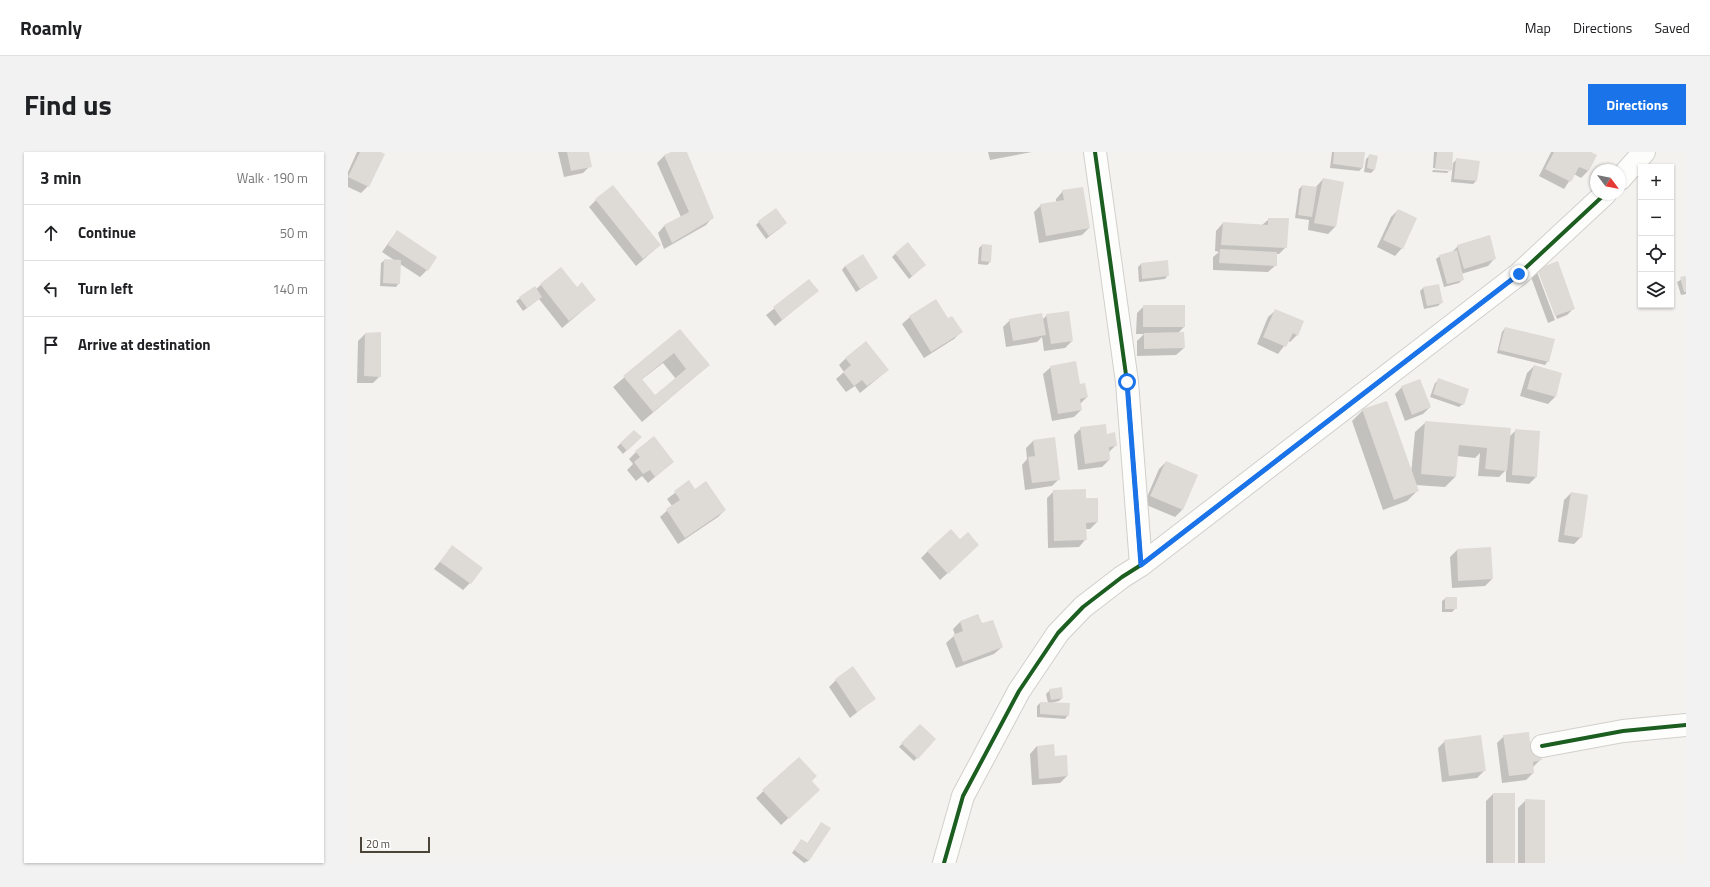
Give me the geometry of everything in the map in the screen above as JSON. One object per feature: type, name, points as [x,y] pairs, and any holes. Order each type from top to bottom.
[{"type":"street","points":[[1095,152],[1127,382],[1141,565]]},
{"type":"street","points":[[1626,172],[1644,152]]},
{"type":"street","points":[[944,863],[963,796],[1019,691],[1058,633],[1083,607],[1122,577],[1141,565],[1519,274],[1599,200]]},
{"type":"street","points":[[1542,746],[1623,731],[1686,725]]},
{"type":"building","points":[[360,152],[381,152],[385,154],[369,187],[348,177]]},
{"type":"building","points":[[567,152],[589,152],[592,167],[571,171]]},
{"type":"building","points":[[671,152],[687,152],[714,218],[672,243],[664,225],[689,212],[664,155]]},
{"type":"building","points":[[1334,152],[1365,152],[1363,168],[1333,164]]},
{"type":"building","points":[[1437,152],[1453,152],[1452,170],[1435,169]]},
{"type":"building","points":[[1554,152],[1591,152],[1597,155],[1592,164],[1590,164],[1589,171],[1579,167],[1571,182],[1545,169]]},
{"type":"building","points":[[1369,154],[1378,156],[1375,170],[1367,168]]},
{"type":"building","points":[[1456,158],[1480,161],[1477,181],[1454,179]]},
{"type":"building","points":[[1323,178],[1344,182],[1336,227],[1314,223]]},
{"type":"building","points":[[613,185],[661,245],[643,259],[595,199]]},
{"type":"building","points":[[1302,185],[1317,187],[1312,217],[1298,215]]},
{"type":"building","points":[[1083,187],[1090,228],[1046,236],[1040,204],[1064,200],[1062,190]]},
{"type":"building","points":[[776,208],[787,223],[769,236],[758,221]]},
{"type":"building","points":[[1398,209],[1417,218],[1403,249],[1383,240]]},
{"type":"building","points":[[1268,218],[1289,218],[1287,248],[1221,245],[1223,222],[1268,225]]},
{"type":"building","points":[[397,230],[437,257],[428,271],[388,245]]},
{"type":"building","points":[[1490,235],[1496,259],[1464,269],[1457,245]]},
{"type":"building","points":[[908,242],[926,265],[912,276],[895,253]]},
{"type":"building","points":[[982,244],[992,245],[991,262],[981,261]]},
{"type":"building","points":[[1220,249],[1277,252],[1277,266],[1219,263]]},
{"type":"building","points":[[1457,250],[1464,280],[1447,284],[1439,255]]},
{"type":"building","points":[[863,254],[878,278],[860,289],[845,266]]},
{"type":"building","points":[[384,259],[401,260],[400,284],[383,283]]},
{"type":"building","points":[[1168,260],[1169,276],[1142,279],[1141,263]]},
{"type":"building","points":[[1558,261],[1575,309],[1555,316],[1537,269]]},
{"type":"building","points":[[561,267],[577,287],[582,282],[596,300],[569,321],[540,284]]},
{"type":"building","points":[[1686,276],[1686,292],[1684,292],[1680,277]]},
{"type":"building","points":[[809,279],[819,291],[782,320],[773,307]]},
{"type":"building","points":[[1439,284],[1443,303],[1427,306],[1423,287]]},
{"type":"building","points":[[535,286],[542,297],[527,308],[519,297]]},
{"type":"building","points":[[936,299],[948,318],[952,316],[963,332],[931,352],[909,316]]},
{"type":"building","points":[[1143,305],[1185,305],[1185,327],[1143,327]]},
{"type":"building","points":[[1275,309],[1304,321],[1298,336],[1293,333],[1286,347],[1263,337]]},
{"type":"building","points":[[1069,311],[1073,341],[1051,344],[1046,314]]},
{"type":"building","points":[[1042,313],[1046,335],[1013,341],[1009,319]]},
{"type":"building","points":[[1505,327],[1555,339],[1549,362],[1499,350]]},
{"type":"building","points":[[680,329],[710,365],[653,412],[623,376]],"holes":[[[674,353],[686,369],[655,395],[642,379]]]},
{"type":"building","points":[[381,332],[381,377],[364,376],[365,333]]},
{"type":"building","points":[[1184,332],[1185,348],[1144,349],[1144,333]]},
{"type":"building","points":[[866,341],[889,370],[867,386],[862,380],[854,386],[843,372],[851,365],[845,358]]},
{"type":"building","points":[[1076,361],[1080,384],[1085,383],[1088,397],[1080,399],[1082,410],[1058,414],[1050,366]]},
{"type":"building","points":[[1534,365],[1562,373],[1556,397],[1527,389]]},
{"type":"building","points":[[1438,378],[1469,389],[1464,405],[1433,394]]},
{"type":"building","points":[[1420,379],[1431,407],[1412,415],[1401,386]]},
{"type":"building","points":[[1387,401],[1419,491],[1394,500],[1362,409]]},
{"type":"building","points":[[1425,421],[1511,428],[1507,471],[1485,469],[1487,448],[1459,445],[1456,477],[1421,474]]},
{"type":"building","points":[[1106,424],[1107,434],[1115,432],[1117,446],[1109,447],[1110,460],[1085,464],[1080,427]]},
{"type":"building","points":[[1515,429],[1540,431],[1537,477],[1512,475]]},
{"type":"building","points":[[634,430],[642,437],[627,451],[620,443]]},
{"type":"building","points":[[654,436],[674,462],[655,477],[650,470],[643,474],[634,462],[640,457],[635,451]]},
{"type":"building","points":[[1055,437],[1060,480],[1032,483],[1028,457],[1035,456],[1033,440]]},
{"type":"building","points":[[1166,461],[1198,475],[1183,510],[1150,496]]},
{"type":"building","points":[[689,480],[695,489],[706,481],[726,510],[685,538],[666,509],[680,500],[674,491]]},
{"type":"building","points":[[1086,489],[1086,498],[1098,498],[1098,522],[1086,523],[1087,540],[1054,541],[1053,490]]},
{"type":"building","points":[[1571,492],[1588,495],[1582,538],[1564,535]]},
{"type":"building","points":[[951,529],[960,539],[968,532],[979,545],[948,574],[927,551]]},
{"type":"building","points":[[452,545],[483,568],[471,584],[440,562]]},
{"type":"building","points":[[1491,547],[1493,579],[1458,581],[1457,549]]},
{"type":"building","points":[[1445,597],[1457,597],[1457,609],[1445,609]]},
{"type":"building","points":[[978,614],[982,623],[993,620],[1003,647],[963,662],[953,635],[963,631],[960,621]]},
{"type":"building","points":[[853,666],[876,699],[857,712],[835,679]]},
{"type":"building","points":[[1062,687],[1063,698],[1051,700],[1049,689]]},
{"type":"building","points":[[1040,702],[1070,703],[1069,716],[1040,714]]},
{"type":"building","points":[[920,724],[936,739],[918,759],[901,743]]},
{"type":"building","points":[[1529,732],[1530,742],[1537,741],[1542,760],[1533,762],[1534,773],[1509,776],[1503,735]]},
{"type":"building","points":[[1481,735],[1486,771],[1449,776],[1444,740]]},
{"type":"building","points":[[1054,744],[1055,756],[1067,755],[1068,776],[1039,779],[1037,746]]},
{"type":"building","points":[[799,757],[817,776],[812,781],[820,790],[789,819],[762,790]]},
{"type":"building","points":[[1493,793],[1515,793],[1515,863],[1493,863]]},
{"type":"building","points":[[1525,799],[1545,800],[1545,863],[1525,863]]},
{"type":"building","points":[[821,822],[831,828],[809,861],[794,850],[801,839],[808,843]]},
{"type":"cycle path","points":[[1095,152],[1127,382],[1141,565]]},
{"type":"cycle path","points":[[944,863],[963,796],[1019,691],[1058,633],[1083,607],[1122,577],[1141,565],[1519,274],[1599,200]]},
{"type":"cycle path","points":[[1542,746],[1623,731],[1686,725]]},
{"type":"route","points":[[1127,382],[1141,565],[1519,274]]}]
